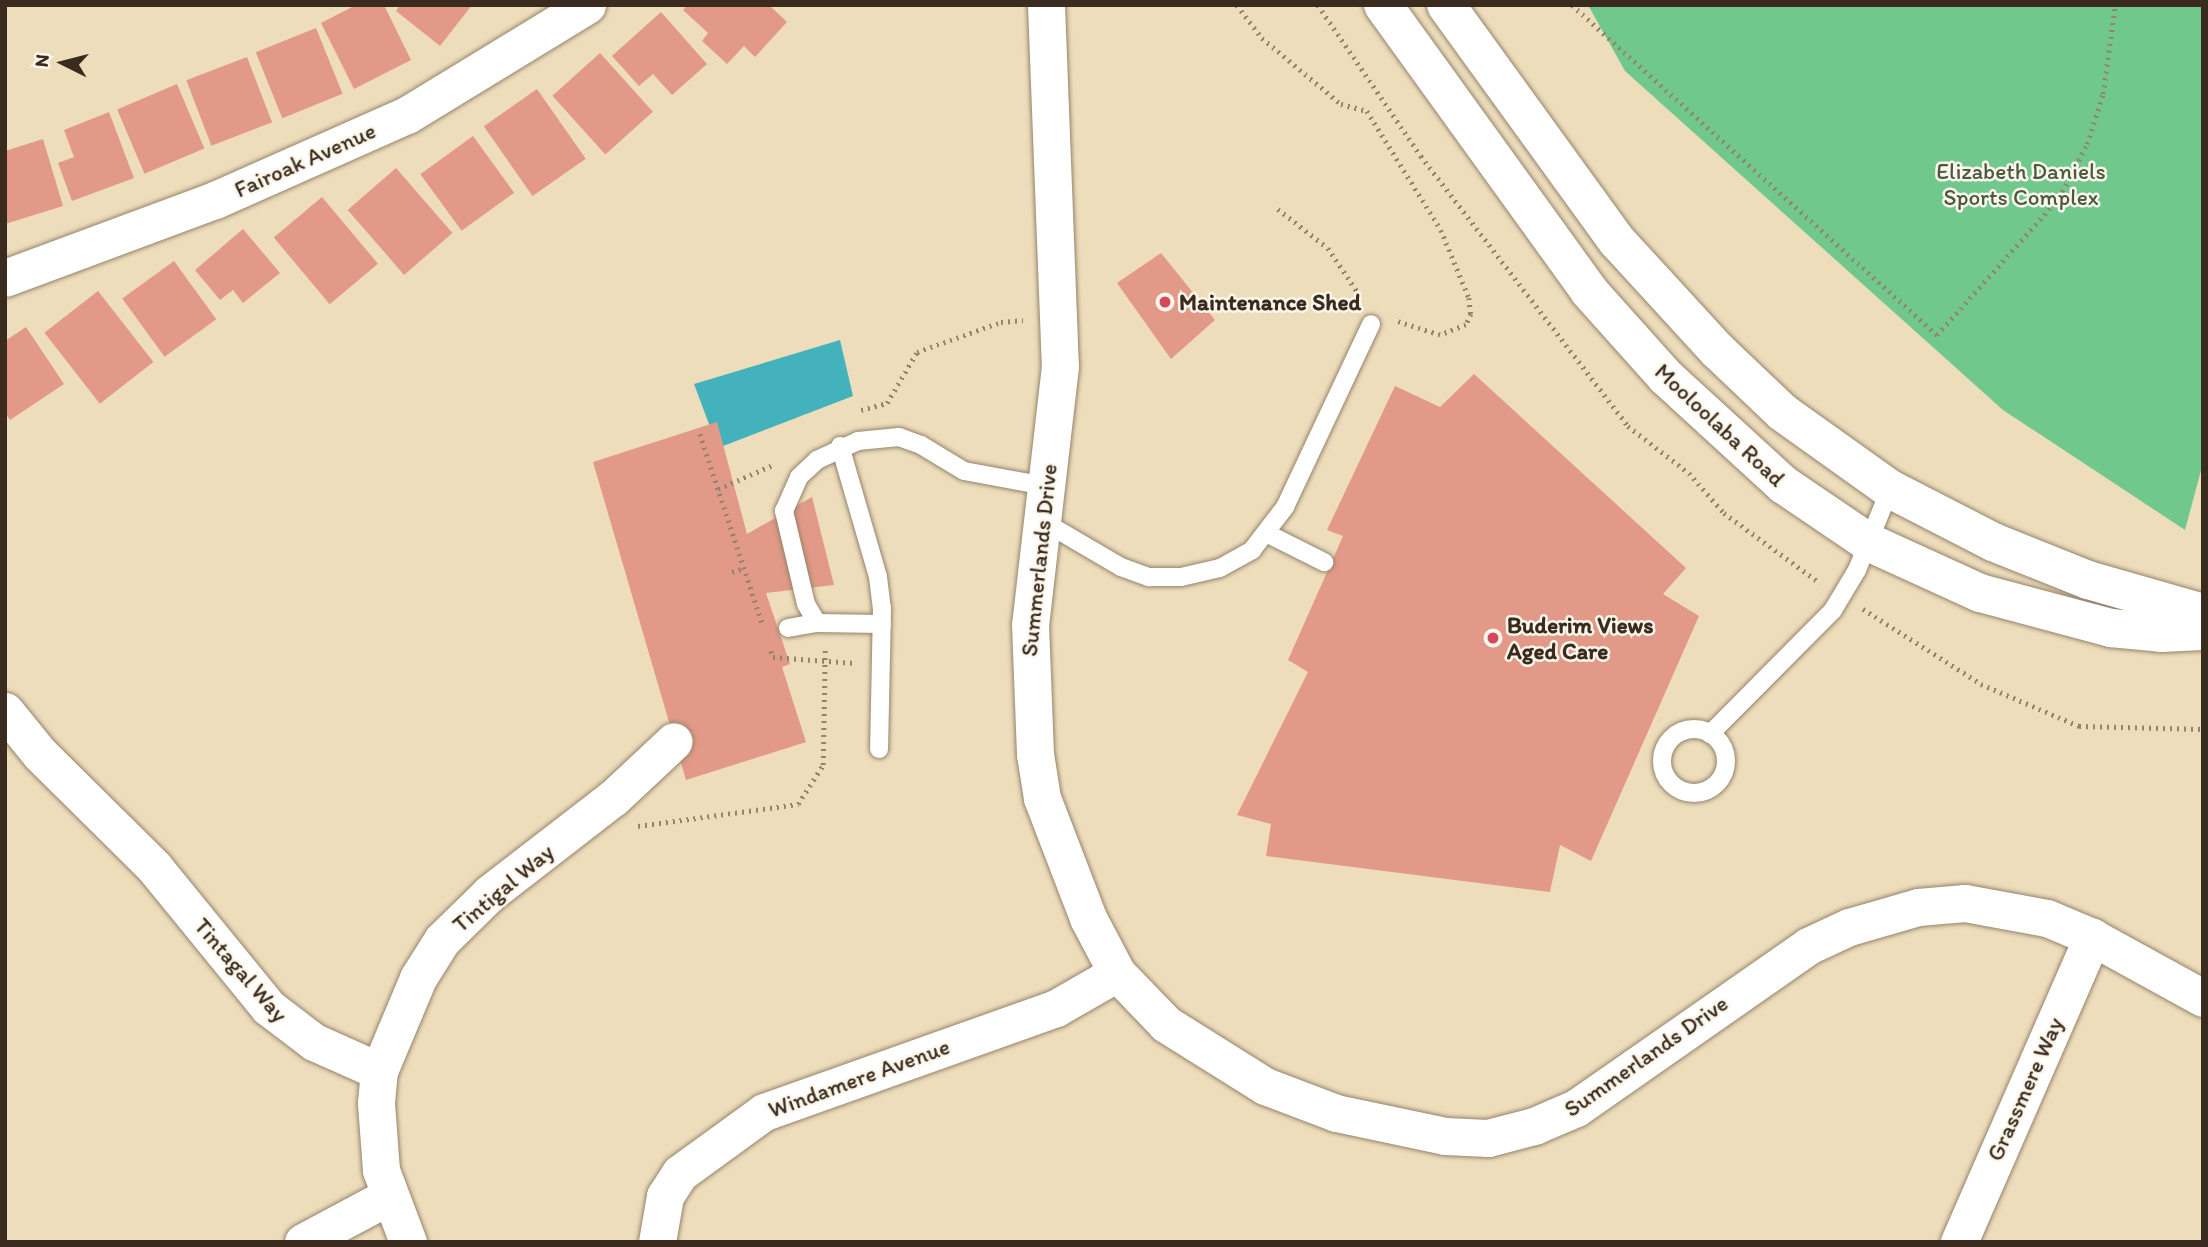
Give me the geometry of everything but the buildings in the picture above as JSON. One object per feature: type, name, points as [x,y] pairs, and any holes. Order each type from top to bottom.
[{"type":"main road","name":"Mooloolaba Road","points":[[1383,5],[1513,190],[1631,341],[1743,451],[1805,500],[1868,542],[1970,589],[2035,611],[2111,628],[2161,633],[2203,631]]},
{"type":"main road","points":[[1446,5],[1616,241],[1717,349],[1782,412],[1890,489],[2040,563],[2203,613]]},
{"type":"main road","points":[[1472,5],[1518,103]]},
{"type":"street","name":"Fairoak Avenue","points":[[5,278],[215,200],[407,115],[587,5]]},
{"type":"street","name":"Summerlands Drive","points":[[1046,5],[1060,366],[1042,502],[1028,665],[1035,754],[1042,798],[1088,918],[1117,973],[1186,1041],[1265,1086],[1387,1126],[1488,1138],[1534,1126],[1576,1108],[1751,983],[1808,946],[1849,927],[1918,907],[1965,902],[2037,916],[2092,937],[2203,998]]},
{"type":"street","name":"Tintagal Way","points":[[5,711],[40,754],[154,867],[268,1007],[314,1042],[379,1072]]},
{"type":"street","name":"Tintigal Way","points":[[379,1072],[402,1011],[442,940],[490,893],[611,800],[674,741]]},
{"type":"street","name":"Grassmere Way","points":[[1959,1242],[2092,937]]},
{"type":"street","name":"Windamere Avenue","points":[[657,1242],[665,1196],[680,1173],[764,1112],[1056,1008],[1117,973]]},
{"type":"street","points":[[379,1072],[376,1139],[389,1196],[408,1242]]},
{"type":"street","points":[[303,1242],[389,1196]]},
{"type":"lane","points":[[817,623],[800,589],[784,511],[799,477],[817,460],[840,446],[899,438],[921,445],[964,471],[1042,502],[1121,567],[1149,577],[1181,577],[1220,568],[1268,534],[1285,507],[1376,316]]},
{"type":"lane","points":[[840,446],[878,578],[882,624],[879,749]]},
{"type":"lane","points":[[1710,734],[1833,610],[1868,542],[1890,489]]},
{"type":"lane","points":[[1268,534],[1324,562]]},
{"type":"lane","points":[[788,628],[817,623],[882,624]]},
{"type":"path","points":[[1237,5],[1262,38],[1341,104],[1367,111],[1441,230],[1469,298],[1471,314],[1466,325],[1440,335],[1376,316],[1328,248],[1278,209]]},
{"type":"path","points":[[1572,5],[1937,335],[2059,198],[2087,144],[2103,94],[2115,5]]},
{"type":"path","points":[[848,413],[887,403],[909,361],[929,346],[1001,322],[1059,318]]},
{"type":"path","points":[[700,434],[764,631]]},
{"type":"path","points":[[718,489],[785,460]]},
{"type":"path","points":[[732,572],[744,568]]},
{"type":"path","points":[[1866,611],[1981,684],[2079,726],[2203,729]]},
{"type":"path","points":[[769,644],[773,657],[825,662]]},
{"type":"path","points":[[611,800],[629,821],[642,828],[798,804],[823,765],[825,646]]},
{"type":"green space","name":"Elizabeth Daniels Sports Complex","points":[[1588,5],[2203,5],[2203,463],[2185,530],[2003,410],[1625,71]]},
{"type":"water","points":[[840,340],[853,396],[718,448],[694,384]]},
{"type":"place","name":"Maintenance Shed","points":[[1165,302]]},
{"type":"place","name":"Buderim Views Aged Care","points":[[1493,638]]}]
